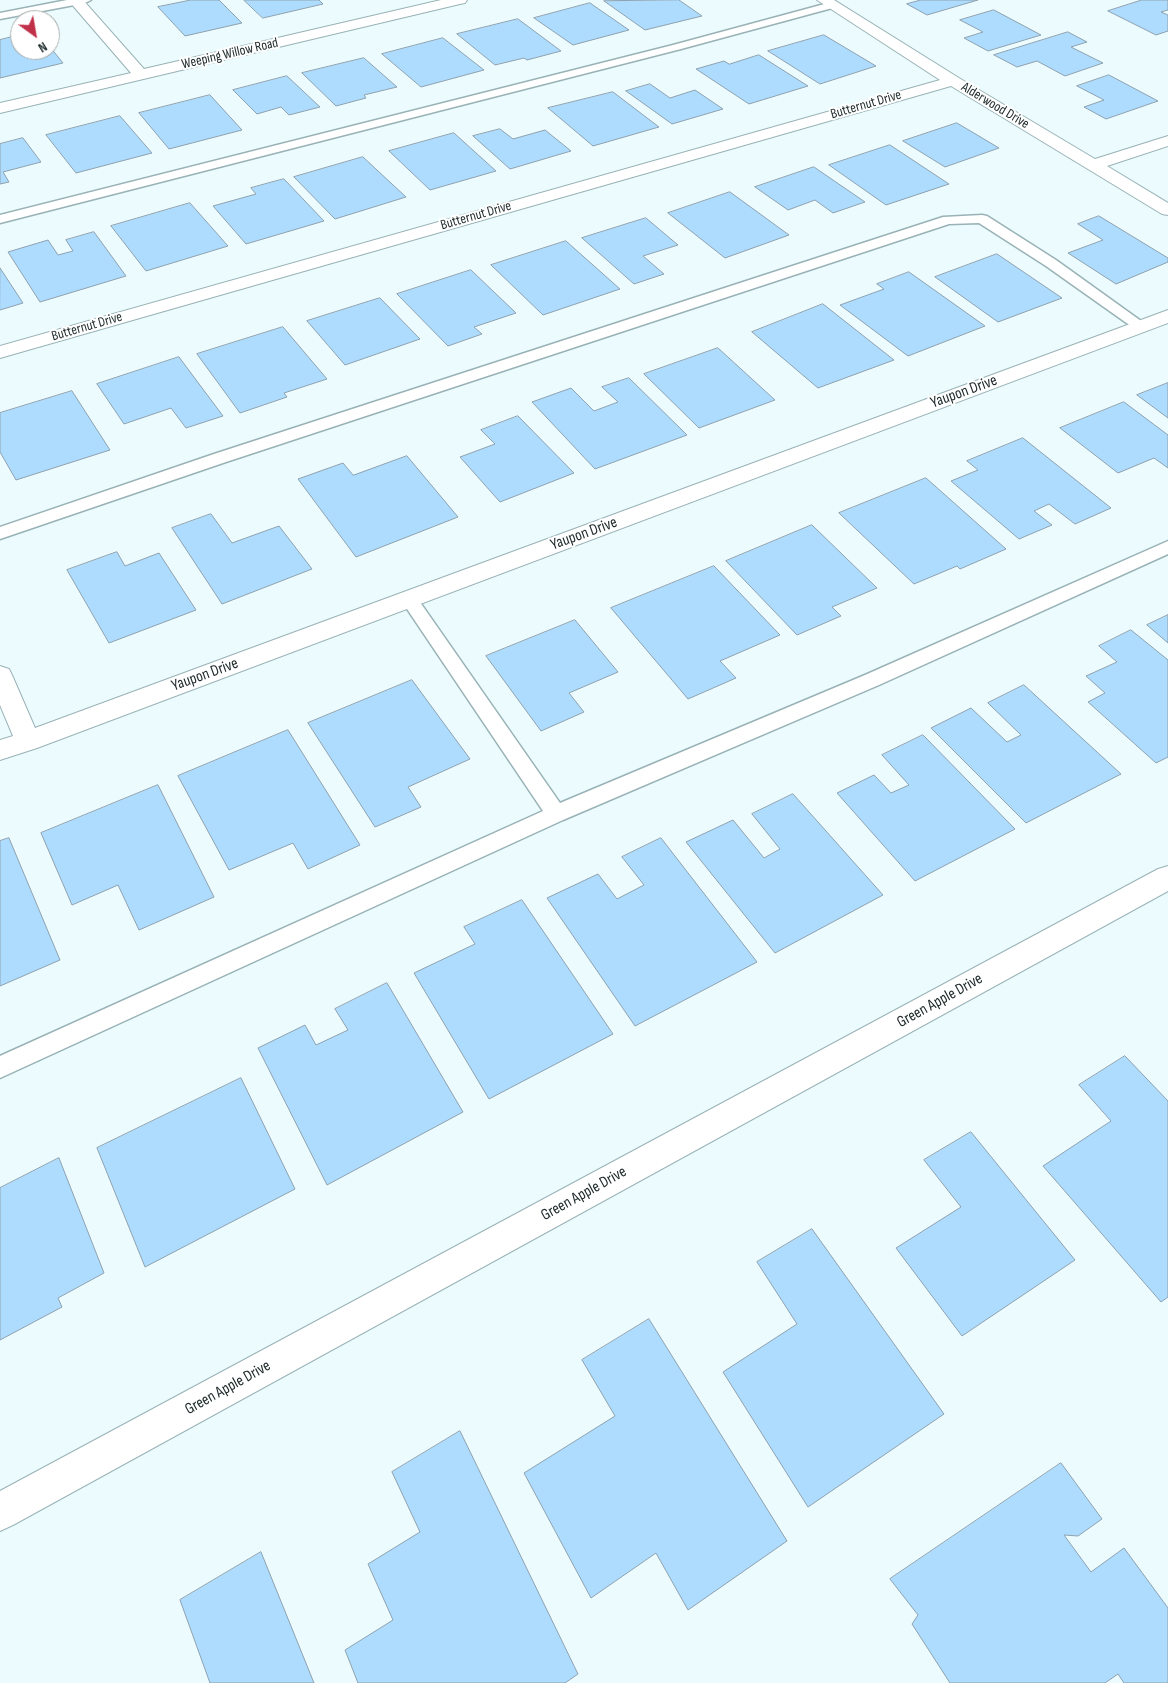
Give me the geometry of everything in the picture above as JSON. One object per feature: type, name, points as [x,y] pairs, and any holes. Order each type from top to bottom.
[{"type":"street","name":"Weeping Willow Road","points":[[0,108],[460,0]]},
{"type":"street","points":[[79,1],[141,75]]},
{"type":"street","name":"Alderwood Drive","points":[[828,3],[952,81],[1168,210]]},
{"type":"street","name":"Butternut Drive","points":[[0,352],[952,81]]},
{"type":"street","points":[[1094,165],[1168,141]]},
{"type":"street","name":"Yaupon Drive","points":[[0,750],[28,742],[1168,316]]},
{"type":"street","points":[[0,675],[28,742]]},
{"type":"street","name":"Green Apple Drive","points":[[0,1512],[1168,877]]},
{"type":"lane","points":[[0,16],[79,1]]},
{"type":"lane","points":[[0,219],[677,47],[828,3]]},
{"type":"lane","points":[[0,533],[230,455],[948,220],[982,219],[1051,263],[1140,326]]},
{"type":"lane","points":[[0,1067],[556,814],[872,680],[1168,547]]},
{"type":"lane","points":[[408,599],[556,814]]},
{"type":"building","points":[[191,0],[219,0],[242,23],[185,36],[158,7]]},
{"type":"building","points":[[244,0],[319,0],[323,4],[263,18]]},
{"type":"building","points":[[679,0],[702,16],[645,30],[604,1]]},
{"type":"building","points":[[921,0],[978,0],[927,15],[907,4]]},
{"type":"building","points":[[1142,0],[1168,0],[1168,10],[1161,12],[1168,15],[1168,31],[1156,35],[1108,11]]},
{"type":"building","points":[[590,3],[629,30],[573,45],[534,18]]},
{"type":"building","points":[[994,10],[1041,35],[988,51],[964,38],[983,32],[960,20]]},
{"type":"building","points":[[518,19],[561,51],[527,60],[524,58],[495,65],[457,34]]},
{"type":"building","points":[[1068,32],[1087,42],[1071,47],[1103,63],[1065,76],[1037,61],[1017,67],[994,55]]},
{"type":"building","points":[[824,35],[876,66],[820,84],[768,51]]},
{"type":"building","points":[[10,38],[10,60],[60,59],[63,63],[0,78],[0,40]]},
{"type":"building","points":[[443,38],[484,70],[421,87],[382,54]]},
{"type":"building","points":[[759,55],[808,86],[749,104],[696,69],[724,61],[729,64]]},
{"type":"building","points":[[364,58],[397,87],[364,95],[366,98],[336,106],[302,73]]},
{"type":"building","points":[[1109,75],[1158,101],[1106,119],[1084,107],[1104,100],[1077,86]]},
{"type":"building","points":[[287,76],[320,107],[289,115],[281,107],[257,114],[233,90]]},
{"type":"building","points":[[650,84],[670,98],[695,90],[723,109],[672,124],[626,91]]},
{"type":"building","points":[[613,92],[659,127],[593,146],[548,108]]},
{"type":"building","points":[[210,95],[242,130],[169,149],[139,113]]},
{"type":"building","points":[[120,116],[152,153],[76,173],[46,135]]},
{"type":"building","points":[[957,123],[999,148],[945,167],[903,141]]},
{"type":"building","points":[[500,129],[513,139],[545,130],[571,151],[510,169],[473,136]]},
{"type":"building","points":[[454,133],[496,171],[430,190],[389,151]]},
{"type":"building","points":[[23,138],[41,162],[3,172],[9,182],[0,184],[0,144]]},
{"type":"building","points":[[890,145],[949,184],[886,205],[829,165]]},
{"type":"building","points":[[363,157],[406,197],[335,219],[294,177]]},
{"type":"building","points":[[814,167],[865,202],[833,213],[815,200],[788,210],[755,187]]},
{"type":"building","points":[[284,179],[324,221],[246,244],[213,206],[256,194],[251,188]]},
{"type":"building","points":[[730,192],[789,235],[725,258],[668,213]]},
{"type":"building","points":[[190,203],[228,246],[146,271],[111,226]]},
{"type":"building","points":[[1099,216],[1168,258],[1168,262],[1116,284],[1068,253],[1103,240],[1078,224]]},
{"type":"building","points":[[646,218],[678,245],[643,256],[664,274],[634,284],[582,238]]},
{"type":"building","points":[[94,232],[126,276],[40,302],[8,252],[48,240],[58,255],[73,251],[66,240]]},
{"type":"building","points":[[566,241],[620,289],[543,315],[491,265]]},
{"type":"building","points":[[997,254],[1062,298],[998,322],[935,277]]},
{"type":"building","points":[[0,268],[23,303],[0,310]]},
{"type":"building","points":[[471,270],[516,313],[474,327],[482,334],[448,346],[397,294]]},
{"type":"building","points":[[909,272],[985,326],[908,356],[840,305],[884,289],[877,284]]},
{"type":"building","points":[[380,298],[420,339],[345,365],[307,321]]},
{"type":"building","points":[[823,304],[894,360],[818,388],[752,332]]},
{"type":"building","points":[[283,327],[327,379],[284,393],[287,397],[240,413],[197,354]]},
{"type":"building","points":[[718,348],[775,400],[699,428],[644,374]]},
{"type":"building","points":[[179,357],[223,416],[186,428],[171,408],[124,424],[97,384]]},
{"type":"building","points":[[629,378],[687,435],[595,469],[532,402],[571,388],[594,411],[618,402],[602,387]]},
{"type":"building","points":[[1168,383],[1168,418],[1137,395]]},
{"type":"building","points":[[72,391],[110,450],[16,480],[0,452],[0,413]]},
{"type":"building","points":[[1124,402],[1168,435],[1168,468],[1154,458],[1118,473],[1060,428]]},
{"type":"building","points":[[518,416],[574,473],[500,502],[460,457],[495,444],[481,430]]},
{"type":"building","points":[[1023,438],[1111,508],[1075,524],[1049,504],[1034,511],[1052,525],[1019,539],[951,481],[978,470],[967,461]]},
{"type":"building","points":[[407,456],[458,517],[356,557],[298,479],[343,463],[353,475]]},
{"type":"building","points":[[926,478],[1006,549],[960,569],[957,566],[914,584],[839,513]]},
{"type":"building","points":[[211,514],[232,543],[279,526],[312,569],[222,604],[172,528]]},
{"type":"building","points":[[812,525],[877,588],[832,607],[841,616],[797,635],[726,561]]},
{"type":"building","points":[[117,552],[125,566],[159,553],[196,610],[109,643],[67,570]]},
{"type":"building","points":[[714,566],[780,635],[720,661],[736,678],[688,699],[611,608]]},
{"type":"building","points":[[1168,615],[1168,643],[1147,625]]},
{"type":"building","points":[[575,620],[618,672],[569,693],[584,712],[541,731],[486,656]]},
{"type":"building","points":[[1131,630],[1168,660],[1168,757],[1156,763],[1088,702],[1105,693],[1086,676],[1117,662],[1099,646]]},
{"type":"building","points":[[412,680],[470,759],[408,787],[421,807],[375,827],[308,723]]},
{"type":"building","points":[[1024,685],[1121,774],[1026,823],[931,728],[971,708],[1007,742],[1021,735],[988,703]]},
{"type":"building","points":[[288,730],[360,845],[308,869],[293,843],[229,870],[178,776]]},
{"type":"building","points":[[923,735],[1015,829],[915,881],[837,793],[874,775],[891,793],[909,785],[882,755]]},
{"type":"building","points":[[158,785],[214,897],[139,930],[118,885],[72,905],[41,833]]},
{"type":"building","points":[[793,794],[883,895],[775,953],[686,842],[733,820],[764,858],[780,849],[752,814]]},
{"type":"building","points":[[9,838],[60,960],[0,986],[0,841]]},
{"type":"building","points":[[661,838],[757,962],[635,1026],[547,898],[598,874],[617,899],[644,885],[622,857]]},
{"type":"building","points":[[522,900],[613,1034],[489,1099],[414,973],[475,944],[464,927]]},
{"type":"building","points":[[387,983],[463,1112],[327,1185],[258,1048],[305,1025],[316,1045],[348,1030],[335,1009]]},
{"type":"building","points":[[1125,1056],[1168,1101],[1168,1297],[1161,1302],[1043,1166],[1111,1121],[1079,1085]]},
{"type":"building","points":[[241,1078],[295,1189],[145,1267],[97,1148]]},
{"type":"building","points":[[971,1132],[1075,1260],[962,1336],[896,1248],[961,1207],[924,1160]]},
{"type":"building","points":[[59,1158],[104,1273],[58,1298],[62,1307],[0,1340],[0,1188]]},
{"type":"building","points":[[812,1229],[944,1414],[808,1507],[723,1372],[797,1324],[757,1262]]},
{"type":"building","points":[[649,1319],[787,1541],[688,1610],[656,1553],[591,1598],[524,1473],[615,1416],[582,1360]]},
{"type":"building","points":[[460,1431],[578,1674],[565,1683],[358,1683],[345,1650],[393,1620],[368,1564],[420,1532],[392,1472]]},
{"type":"building","points":[[1061,1463],[1102,1519],[1078,1536],[1064,1535],[1091,1572],[1124,1548],[1168,1608],[1168,1683],[1124,1683],[1118,1674],[1105,1683],[950,1683],[912,1624],[918,1615],[890,1579]]},
{"type":"building","points":[[261,1552],[314,1683],[210,1683],[180,1600]]}]
